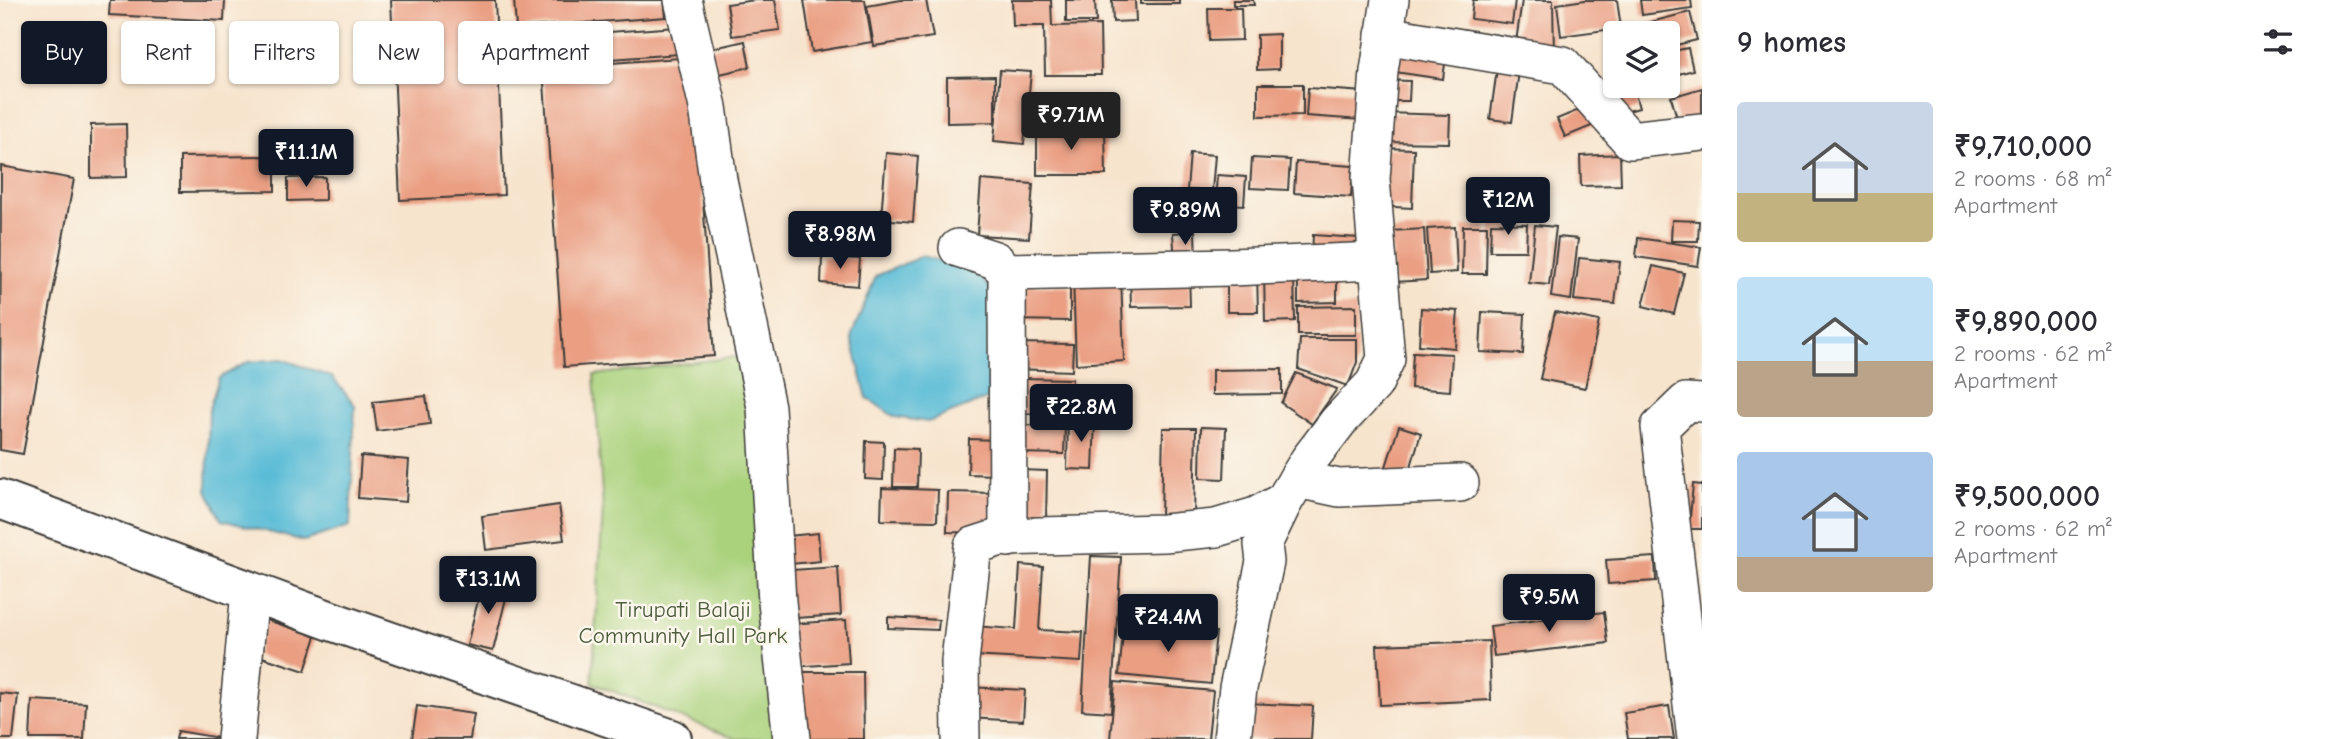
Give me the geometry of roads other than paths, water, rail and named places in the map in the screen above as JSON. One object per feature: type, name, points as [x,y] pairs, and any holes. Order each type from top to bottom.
[{"type":"main road","points":[[0,499],[250,592],[672,739]]},
{"type":"street","points":[[683,0],[708,107],[718,180],[766,407],[776,589],[792,739]]},
{"type":"street","points":[[1232,739],[1238,688],[1265,562],[1263,544],[1291,490],[1338,422],[1374,384],[1386,359],[1371,179],[1379,71],[1387,17],[1563,65],[1630,140],[1702,132]]},
{"type":"street","points":[[957,248],[995,260],[1007,272],[1007,538]]},
{"type":"street","points":[[1007,272],[1377,261]]},
{"type":"street","points":[[1696,739],[1660,427],[1686,402],[1702,403]]},
{"type":"street","points":[[961,739],[960,661],[973,545],[1007,538],[1164,533],[1216,528],[1256,516],[1291,490],[1460,483]]},
{"type":"street","points":[[236,739],[250,592]]},
{"type":"water","points":[[922,256],[972,269],[995,293],[1009,370],[989,398],[928,422],[895,417],[867,398],[851,337],[876,276]]},
{"type":"water","points":[[282,359],[332,377],[355,405],[350,526],[304,541],[221,520],[207,490],[209,409],[219,378],[248,362]]},
{"type":"park label","name":"Tirupati Balaji Community Hall Park","points":[[683,622]]}]
